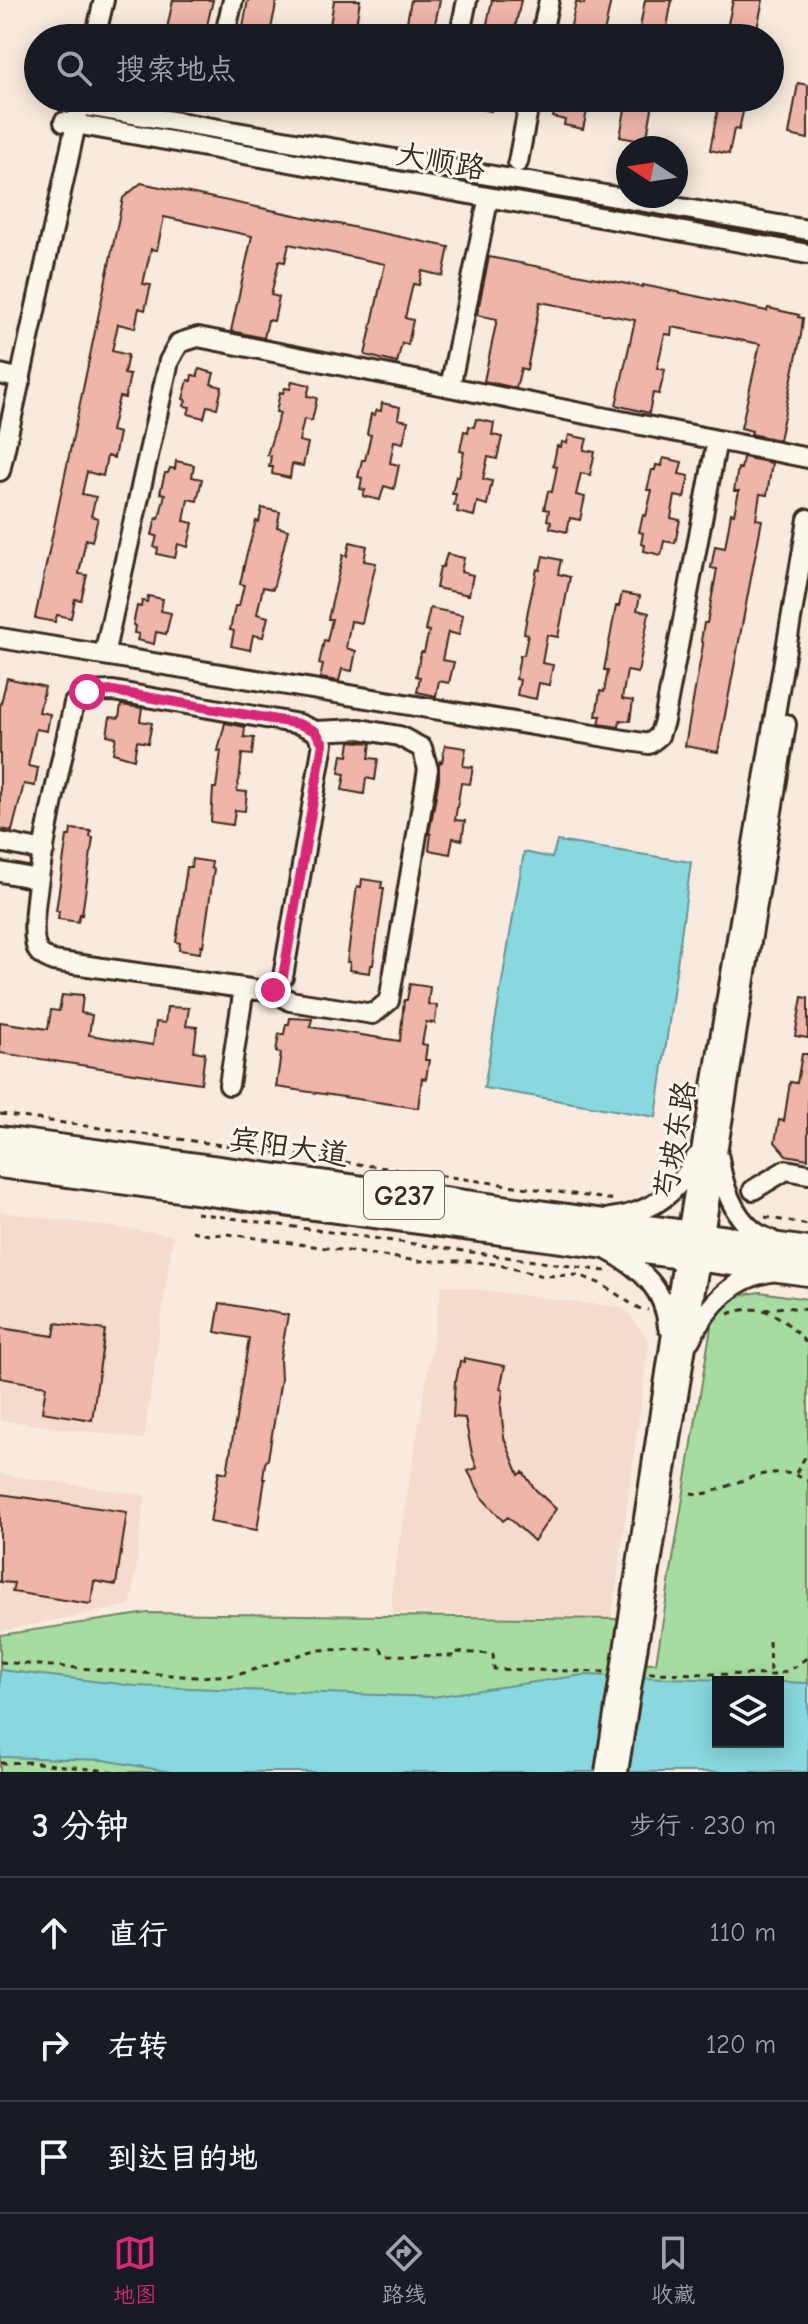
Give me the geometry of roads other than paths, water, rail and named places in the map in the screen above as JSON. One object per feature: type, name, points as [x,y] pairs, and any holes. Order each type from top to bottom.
[{"type":"highway","name":"宾阳大道","points":[[0,1140],[800,1260]]},
{"type":"highway","name":"宾阳大道","points":[[0,1164],[587,1230]]},
{"type":"street","points":[[86,24],[91,0]]},
{"type":"street","points":[[98,24],[104,0]]},
{"type":"street","points":[[227,24],[233,0]]},
{"type":"street","points":[[462,24],[467,0]]},
{"type":"street","points":[[544,24],[549,0]]},
{"type":"street","points":[[0,471],[10,377],[64,122],[69,112]]},
{"type":"street","points":[[0,415],[72,112]]},
{"type":"street","name":"大顺路","points":[[138,112],[808,230]]},
{"type":"street","points":[[518,162],[527,112]]},
{"type":"street","name":"大顺路","points":[[64,122],[808,254]]},
{"type":"street","points":[[450,387],[488,201]]},
{"type":"street","points":[[104,655],[169,361],[179,343],[198,337],[808,458]]},
{"type":"street","points":[[0,638],[649,744],[659,736],[664,721],[717,440]]},
{"type":"street","name":"芍坡东路","points":[[618,1772],[629,1665],[676,1352],[808,519]]},
{"type":"street","name":"芍坡东路","points":[[710,1140],[808,590]]},
{"type":"street","points":[[113,691],[299,724],[315,731],[360,729],[399,736],[422,748],[428,769],[389,1001],[373,1014],[290,1001],[273,990],[53,961],[44,957],[37,950],[35,939],[36,889],[44,851],[74,703],[87,692],[113,691]]},
{"type":"street","points":[[273,990],[283,977],[323,743],[315,731]]},
{"type":"street","points":[[0,842],[44,851]]},
{"type":"street","points":[[0,872],[38,879]]},
{"type":"street","points":[[229,1085],[244,988]]},
{"type":"street","points":[[587,1230],[662,1201],[689,1172],[710,1140]]},
{"type":"street","points":[[710,1140],[739,1215],[752,1230],[800,1260]]},
{"type":"street","points":[[753,1190],[786,1170],[808,1174]]},
{"type":"street","points":[[587,1230],[649,1278],[667,1314],[676,1352]]},
{"type":"street","points":[[676,1352],[715,1301],[731,1288],[748,1277],[800,1260]]},
{"type":"street","name":"芍坡东路","points":[[605,1772],[629,1665]]},
{"type":"water","points":[[557,841],[691,862],[656,1117],[484,1088],[524,852],[552,858]]},
{"type":"water","points":[[0,1670],[136,1686],[432,1697],[583,1675],[712,1680],[712,1748],[784,1748],[784,1682],[808,1683],[808,1772],[171,1772],[104,1760],[0,1757]]}]
